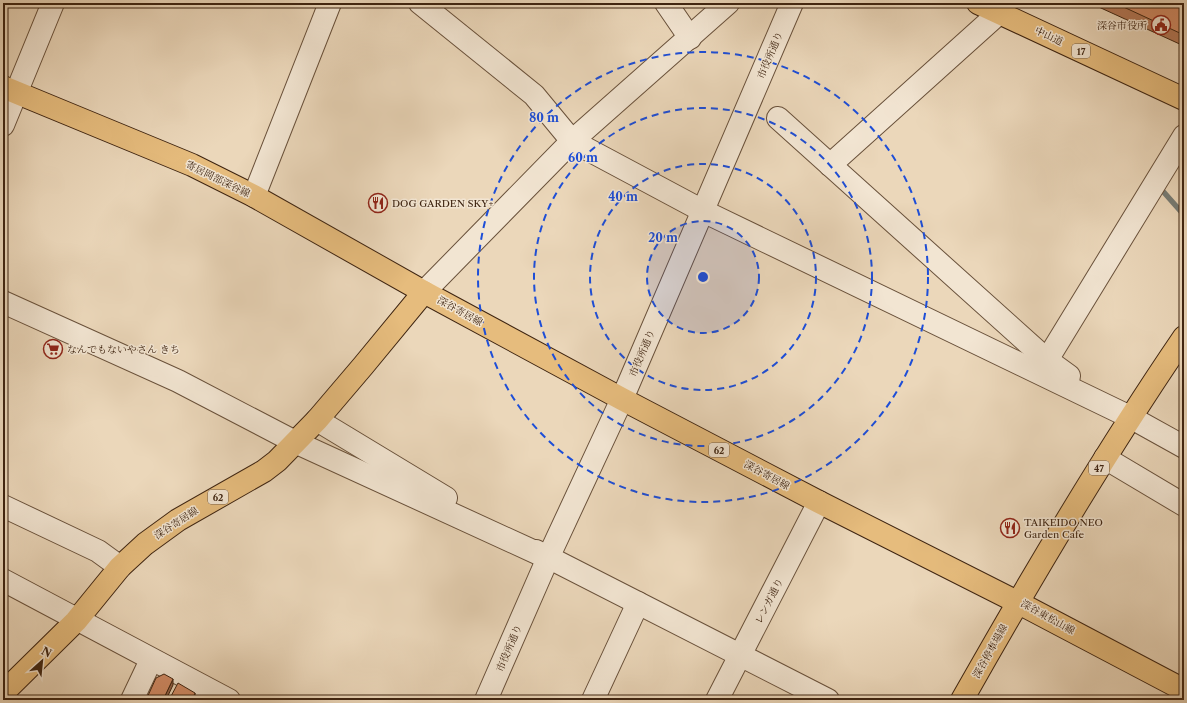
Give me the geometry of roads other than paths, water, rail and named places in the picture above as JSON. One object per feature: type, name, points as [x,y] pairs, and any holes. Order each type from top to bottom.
[{"type":"main road","name":"中山道","points":[[978,3],[1184,99]]},
{"type":"main road","name":"寄居岡部深谷線","points":[[10,90],[192,165],[254,196],[424,292]]},
{"type":"main road","name":"深谷寄居線","points":[[3,693],[76,621],[120,567],[145,544],[178,520],[264,471],[277,461],[316,420],[363,366],[424,292],[622,399],[819,502],[1017,602]]},
{"type":"main road","name":"深谷東松山線","points":[[1184,337],[1130,417],[1017,602],[1184,690]]},
{"type":"main road","name":"深谷停車場線","points":[[962,700],[1017,602]]},
{"type":"street","points":[[3,125],[10,90],[53,3]]},
{"type":"street","points":[[254,196],[330,3]]},
{"type":"street","points":[[420,3],[534,95],[572,141],[703,211],[1130,417],[1184,447]]},
{"type":"street","points":[[666,3],[690,38]]},
{"type":"street","points":[[424,292],[572,141],[728,3]]},
{"type":"street","name":"市役所通り","points":[[486,700],[548,558],[622,399],[792,3]]},
{"type":"street","points":[[830,165],[999,13]]},
{"type":"street","points":[[778,118],[1047,360],[1130,417]]},
{"type":"street","points":[[1047,360],[1184,136]]},
{"type":"street","points":[[3,302],[178,381],[295,442],[548,558],[828,700]]},
{"type":"street","points":[[316,420],[548,558]]},
{"type":"street","points":[[1105,458],[1184,505]]},
{"type":"street","name":"レンガ通り","points":[[717,700],[819,502]]},
{"type":"street","points":[[3,506],[98,551],[120,567]]},
{"type":"street","points":[[3,580],[76,621],[229,700]]},
{"type":"street","points":[[594,700],[638,603]]},
{"type":"street","points":[[132,700],[151,660]]},
{"type":"waterway","points":[[1161,189],[1184,215]]},
{"type":"place","name":"深谷市役所","points":[[1161,25]]},
{"type":"place","name":"DOG GARDEN SKY+","points":[[378,203]]},
{"type":"place","name":"なんでもないやさん きち","points":[[53,349]]},
{"type":"place","name":"TAIKEIDO NEO Garden Cafe","points":[[1010,528]]}]
